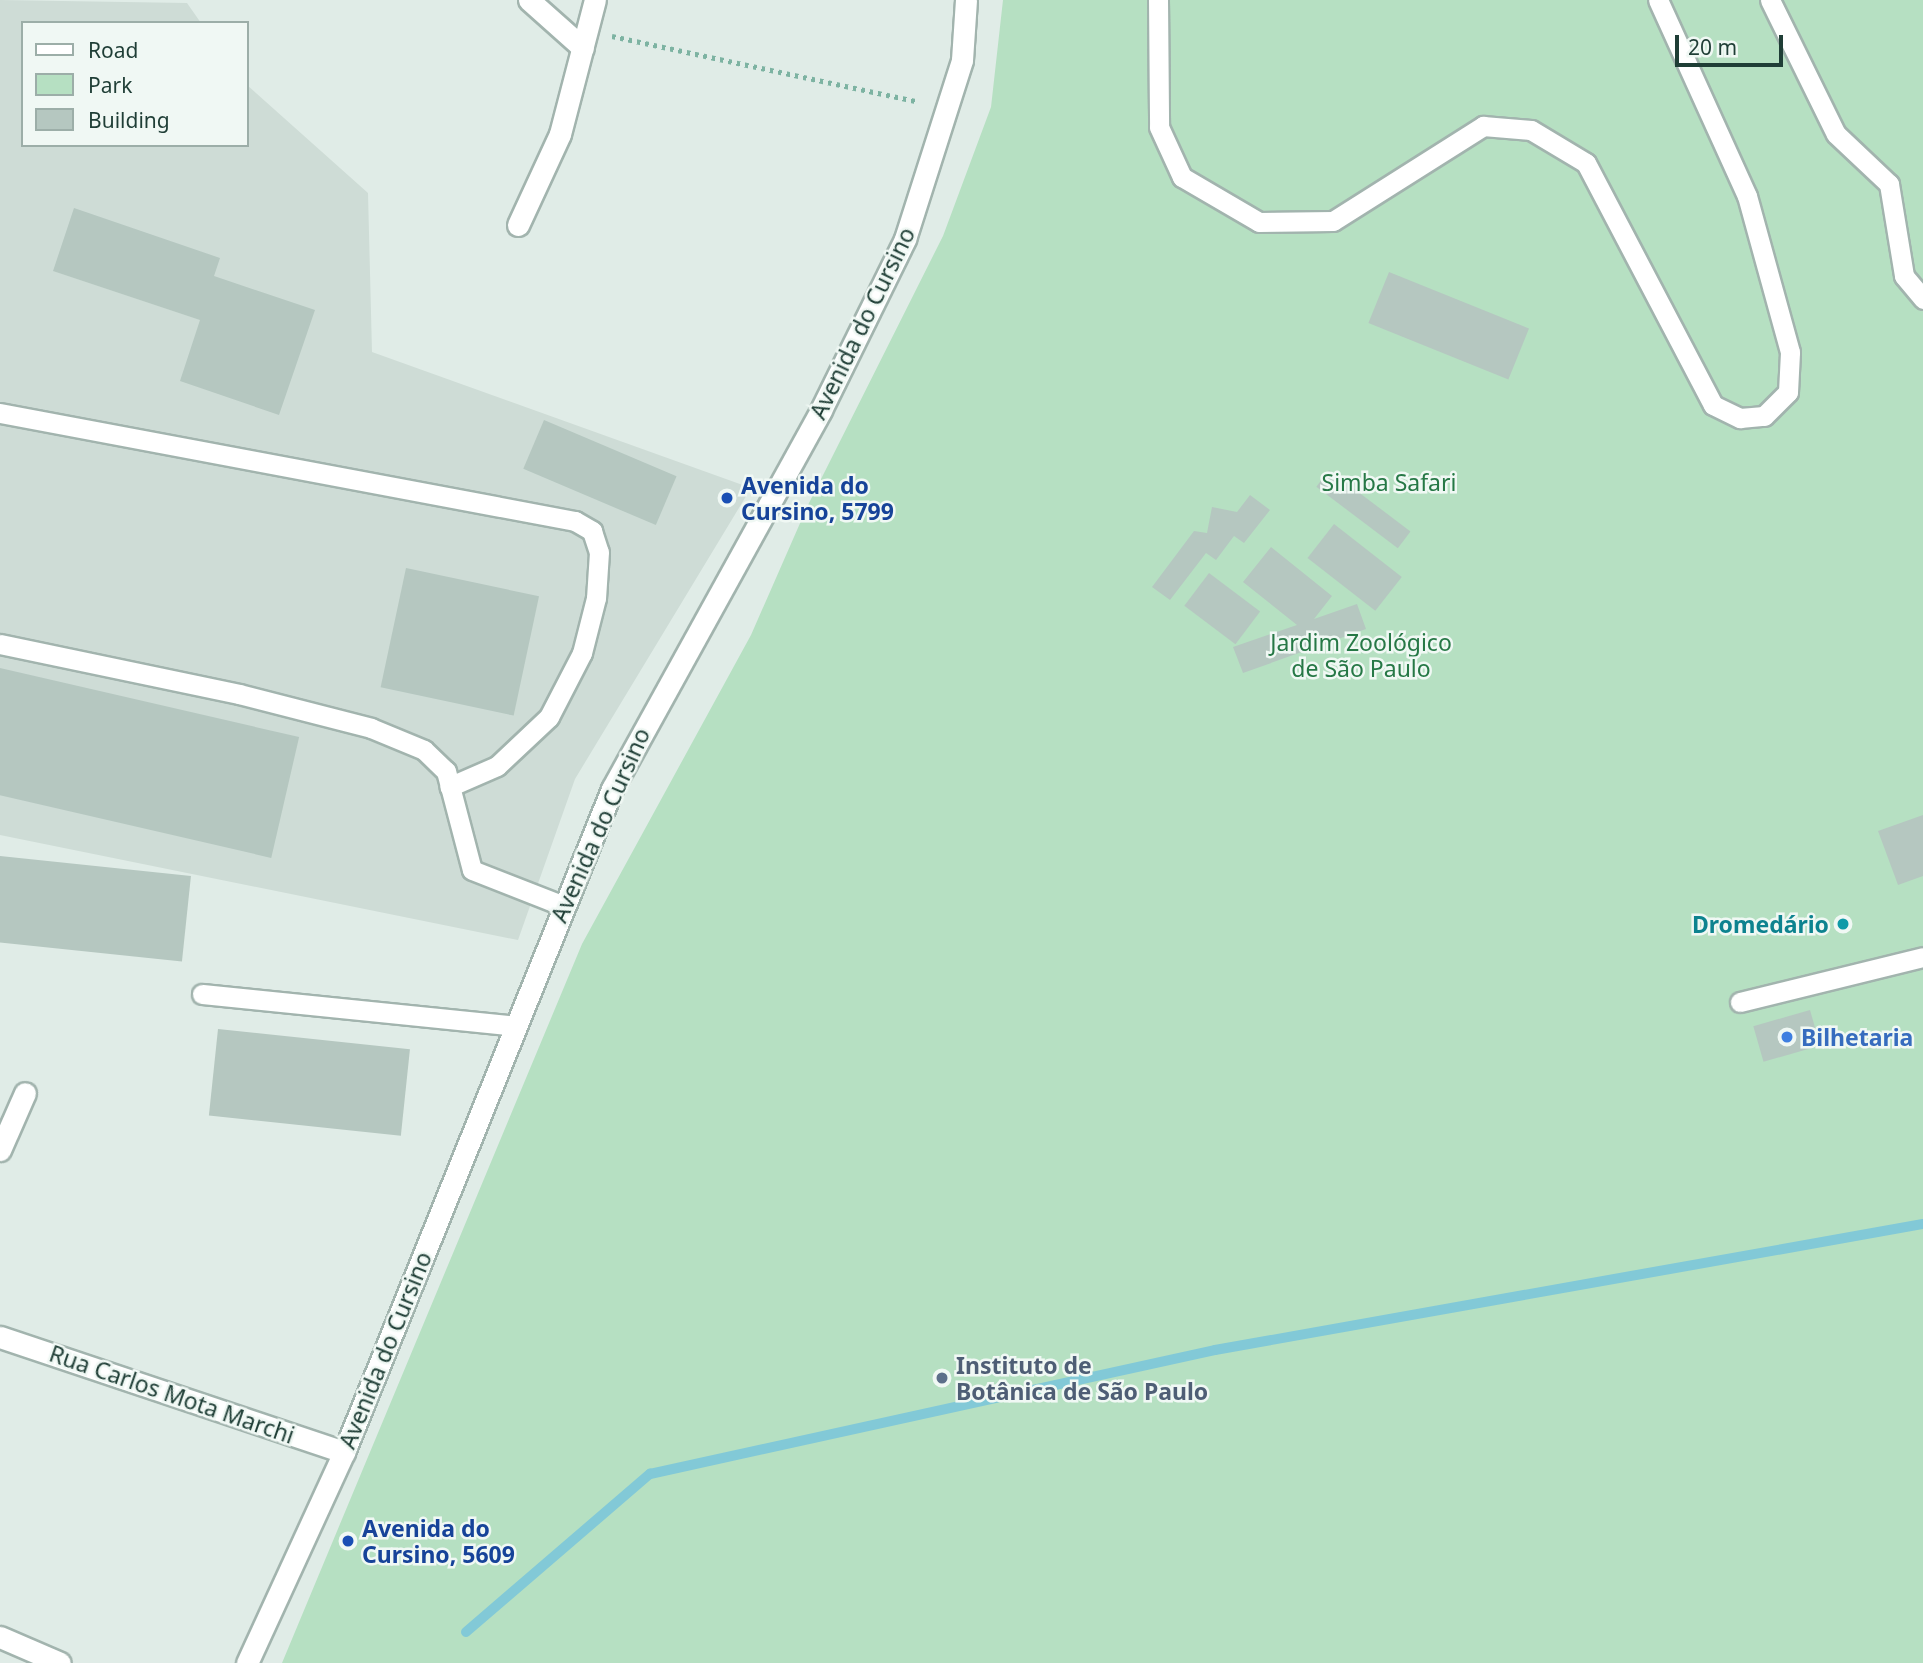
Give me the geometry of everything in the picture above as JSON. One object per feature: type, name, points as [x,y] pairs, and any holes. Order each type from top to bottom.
[{"type":"main road","points":[[529,0],[585,39]]},
{"type":"main road","points":[[518,225],[560,134],[595,0]]},
{"type":"main road","name":"Avenida do Cursino","points":[[247,1663],[344,1452],[564,906],[655,704],[821,410],[905,239],[950,109],[962,60],[966,0]]},
{"type":"main road","points":[[0,1150],[24,1093]]},
{"type":"main road","name":"Rua Carlos Mota Marchi","points":[[0,1336],[344,1452]]},
{"type":"main road","points":[[0,1637],[60,1663]]},
{"type":"lane","points":[[1158,0],[1159,127],[1182,177],[1259,222],[1333,221],[1483,126],[1531,130],[1586,163],[1713,405],[1740,418],[1764,416],[1788,392],[1790,352],[1747,195],[1658,0]]},
{"type":"lane","points":[[1770,0],[1836,134],[1889,184],[1904,276],[1923,299]]},
{"type":"lane","points":[[0,413],[575,521],[592,531],[599,552],[596,598],[582,653],[549,717],[496,766],[449,787]]},
{"type":"lane","points":[[0,644],[372,727],[439,762],[449,787],[472,870],[564,906]]},
{"type":"lane","points":[[1740,1002],[1923,957]]},
{"type":"lane","points":[[202,993],[515,1026]]},
{"type":"path","points":[[585,39],[950,109]]},
{"type":"shaded area","points":[[0,0],[187,3],[200,21],[21,21],[21,147],[248,147],[248,86],[368,193],[372,352],[751,488],[575,779],[518,940],[0,835]]},
{"type":"green space","name":"Jardim Zoológico de São Paulo","points":[[1003,0],[1923,0],[1923,1663],[282,1663],[582,944],[751,635],[808,505],[943,236],[991,107]]},
{"type":"building","points":[[74,208],[220,258],[214,276],[315,310],[279,415],[180,381],[200,320],[53,271]]},
{"type":"building","points":[[1389,272],[1529,329],[1508,380],[1368,323]]},
{"type":"building","points":[[544,420],[677,476],[656,525],[523,469]]},
{"type":"building","points":[[1329,470],[1410,531],[1398,548],[1316,487]]},
{"type":"building","points":[[1250,495],[1270,510],[1244,543],[1234,536],[1216,560],[1206,553],[1170,600],[1152,587],[1194,531],[1207,533],[1212,507],[1237,512]]},
{"type":"building","points":[[1334,524],[1402,577],[1375,611],[1308,558]]},
{"type":"building","points":[[1271,547],[1332,596],[1314,619],[1357,604],[1366,629],[1243,673],[1233,647],[1297,625],[1243,582]]},
{"type":"building","points":[[406,568],[539,596],[514,716],[381,687]]},
{"type":"building","points":[[1209,573],[1260,612],[1235,644],[1184,606]]},
{"type":"building","points":[[0,668],[299,737],[271,858],[0,795]]},
{"type":"building","points":[[1923,815],[1923,876],[1898,885],[1878,831]]},
{"type":"building","points":[[0,856],[191,876],[182,962],[0,942]]},
{"type":"building","name":"Bilhetaria","points":[[1810,1010],[1820,1046],[1763,1062],[1753,1026]]},
{"type":"building","points":[[218,1029],[410,1049],[401,1136],[209,1116]]},
{"type":"waterway","points":[[466,1632],[650,1474],[1215,1350],[1923,1224]]},
{"type":"place","name":"Avenida do Cursino, 5799","points":[[727,498]]},
{"type":"place","name":"Dromedário","points":[[1843,924]]},
{"type":"place","name":"Bilhetaria","points":[[1787,1037]]},
{"type":"place","name":"Instituto de Botânica de São Paulo","points":[[942,1378]]},
{"type":"place","name":"Avenida do Cursino, 5609","points":[[348,1541]]},
{"type":"park label","name":"Simba Safari","points":[[1389,482]]}]
